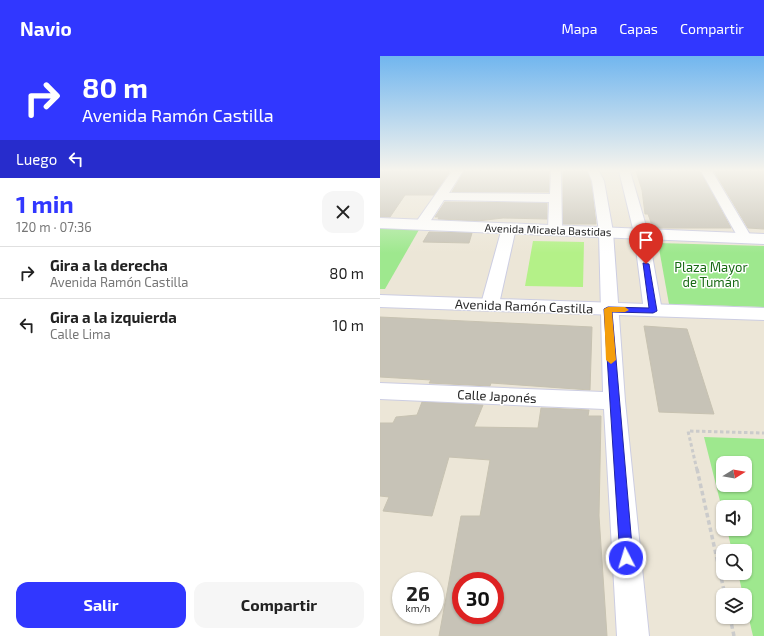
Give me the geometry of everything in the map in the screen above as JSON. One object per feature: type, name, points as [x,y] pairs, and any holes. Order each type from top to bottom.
[{"type":"main road","name":"Avenida Micaela Bastidas","points":[[380,224],[555,229],[764,239]]},
{"type":"main road","name":"Avenida Ramón Castilla","points":[[380,301],[764,314]]},
{"type":"street","points":[[421,225],[440,198]]},
{"type":"street","points":[[555,229],[556,198]]},
{"type":"street","points":[[601,198],[606,232],[608,309],[614,401],[633,636]]},
{"type":"street","points":[[631,198],[641,233],[653,311]]},
{"type":"street","points":[[722,198],[745,238]]},
{"type":"street","points":[[490,304],[509,228]]},
{"type":"street","name":"Calle Japonés","points":[[380,391],[614,401]]},
{"type":"path","points":[[723,588],[688,431],[764,433]]},
{"type":"path","points":[[731,624],[734,636]]},
{"type":"green space","points":[[380,228],[420,228],[385,289],[380,289]]},
{"type":"green space","points":[[533,241],[584,242],[583,287],[525,286]]},
{"type":"green space","name":"Plaza Mayor de Tumán","points":[[658,243],[764,246],[764,307],[669,304]]},
{"type":"green space","points":[[704,437],[764,439],[764,636],[753,636],[750,624],[752,624],[752,588],[741,588],[740,580],[752,580],[752,544],[730,544],[729,536],[752,536],[752,500],[720,500],[718,492],[752,492],[752,456],[716,456],[716,485]]},
{"type":"building","points":[[380,198],[403,198],[390,217],[380,217]]},
{"type":"building","points":[[563,198],[593,198],[596,224],[563,224]]},
{"type":"building","points":[[643,198],[715,198],[731,228],[653,228],[648,214],[645,214]]},
{"type":"building","points":[[730,198],[764,198],[764,229],[748,228]]},
{"type":"building","points":[[445,202],[547,203],[547,219],[503,218],[477,221],[438,219],[439,217],[435,217]]},
{"type":"building","points":[[429,232],[472,233],[469,243],[423,242]]},
{"type":"building","points":[[380,317],[592,327],[590,390],[491,383],[490,386],[429,383],[431,380],[380,377]]},
{"type":"building","points":[[644,326],[687,329],[714,414],[659,412]]},
{"type":"building","points":[[422,402],[483,405],[474,427],[538,428],[541,408],[589,410],[588,416],[601,416],[599,516],[607,636],[439,636],[441,624],[444,624],[444,609],[461,516],[480,516],[490,460],[449,457],[432,516],[383,511],[389,497],[380,496],[380,423],[393,423],[396,417],[417,415]]},
{"type":"slow traffic","points":[[611,360],[608,309],[625,310]]},
{"type":"route","points":[[626,558],[608,309],[653,311],[646,264]]}]
